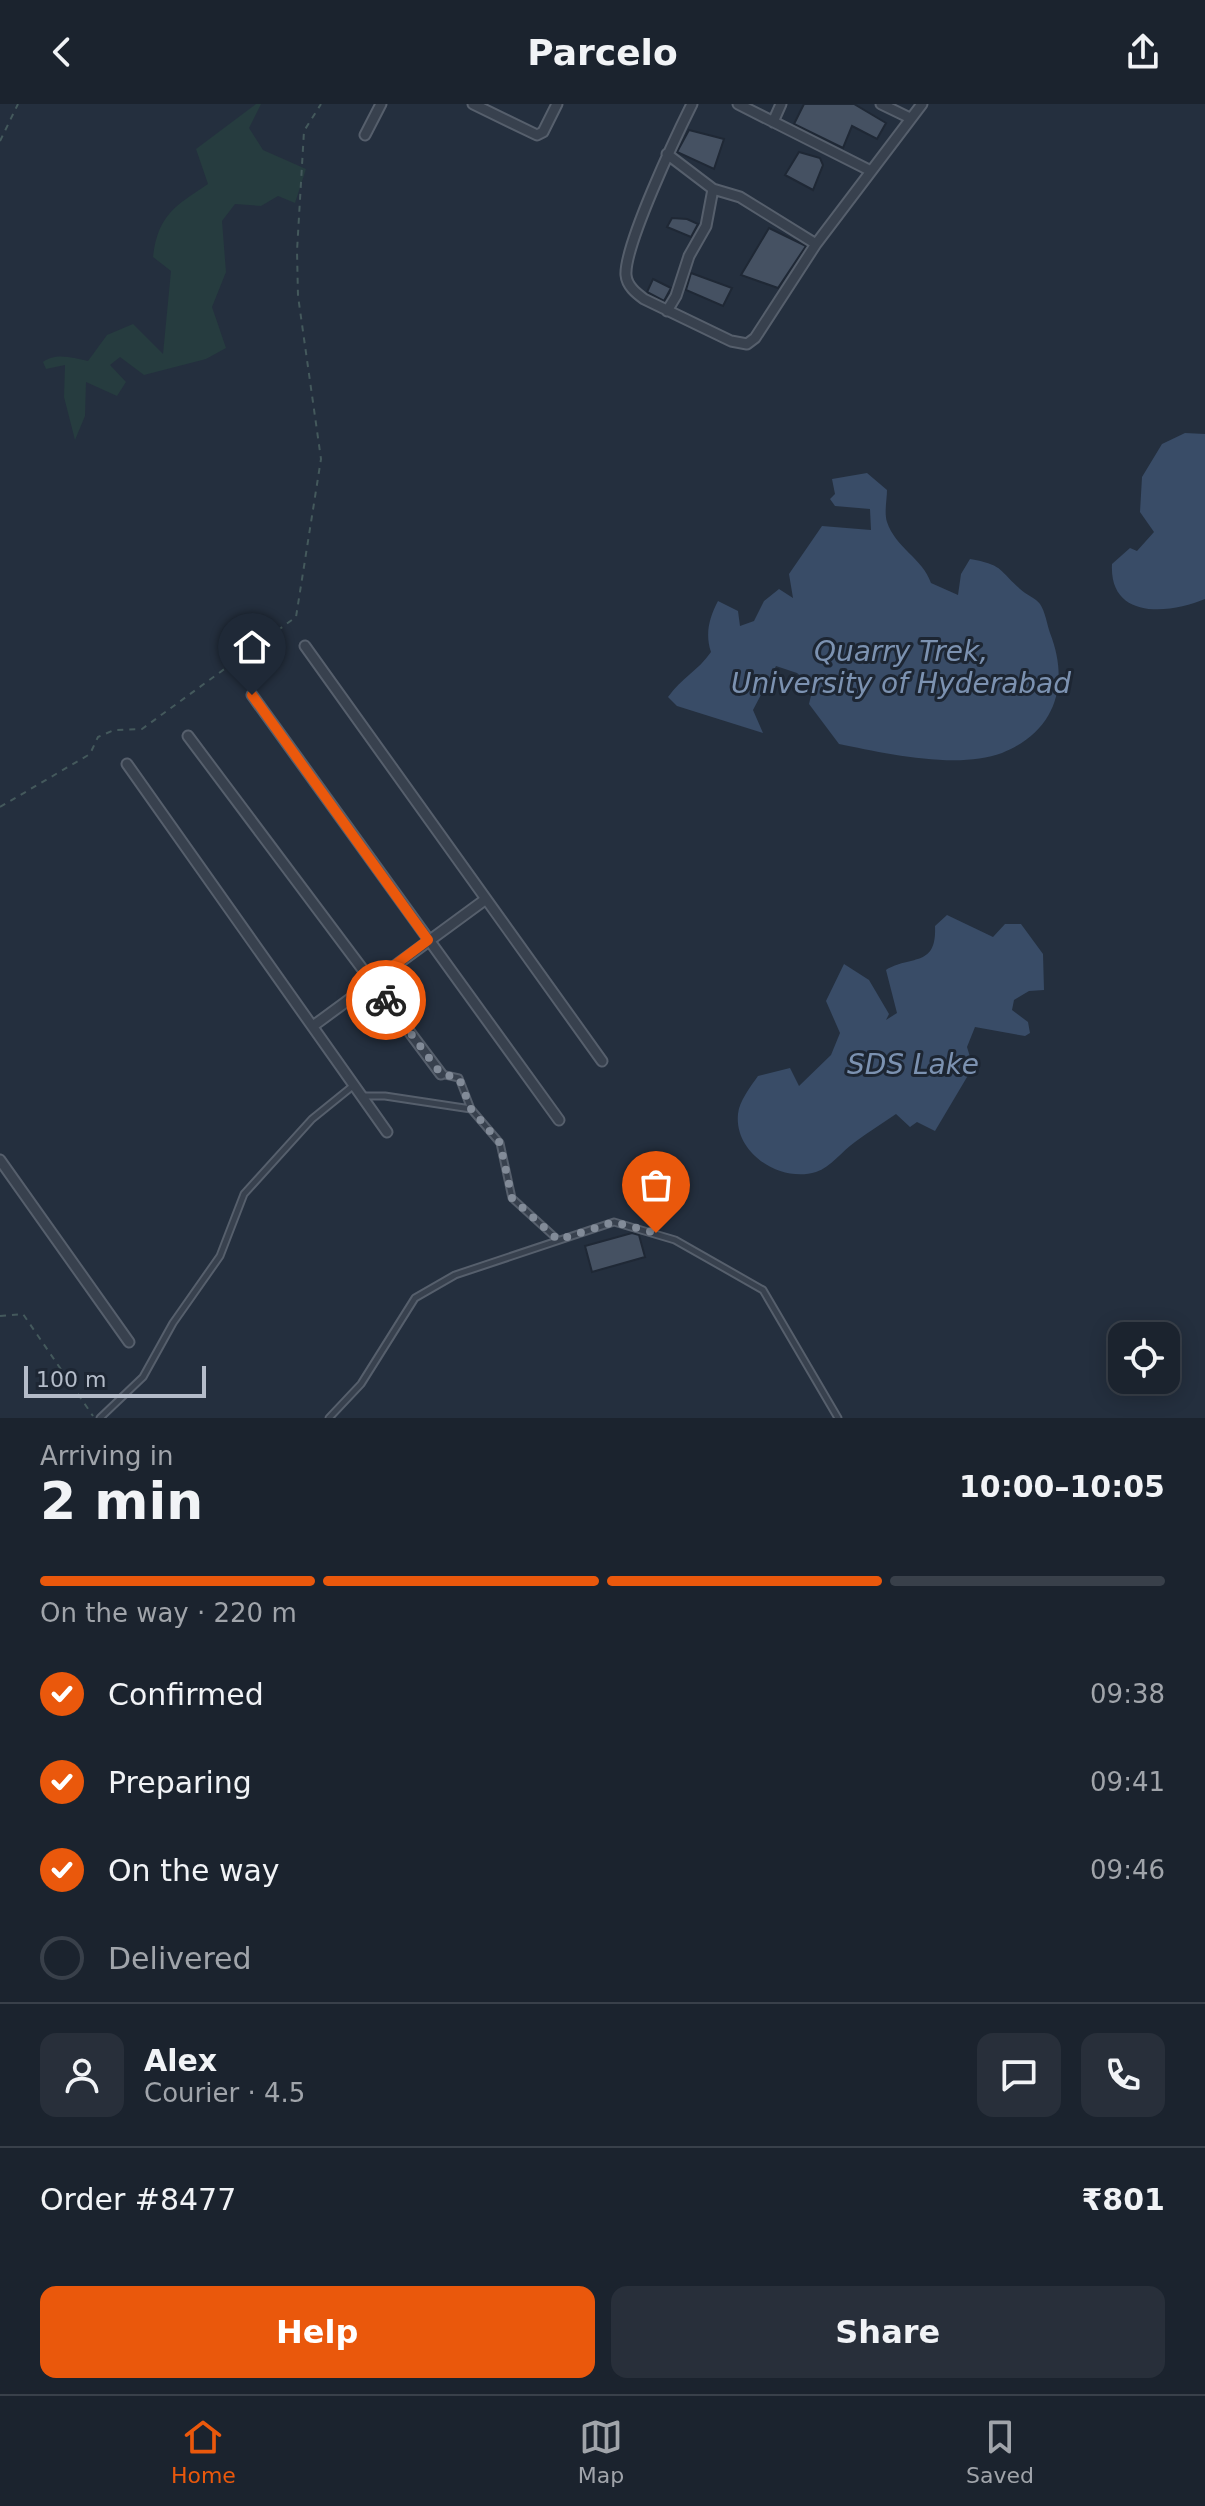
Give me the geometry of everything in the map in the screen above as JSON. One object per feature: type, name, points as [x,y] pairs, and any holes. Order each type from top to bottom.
[{"type":"street","points":[[365,135],[381,104]]},
{"type":"street","points":[[473,104],[537,135],[543,132],[557,104]]},
{"type":"street","points":[[692,104],[667,154],[628,259],[626,277],[633,290],[667,311],[731,341],[747,344],[755,338],[816,244],[922,104]]},
{"type":"street","points":[[738,104],[871,171]]},
{"type":"street","points":[[773,122],[781,104]]},
{"type":"street","points":[[881,104],[910,118]]},
{"type":"street","points":[[667,154],[713,189],[740,197],[816,244]]},
{"type":"street","points":[[667,311],[676,296],[689,256],[706,226],[713,189]]},
{"type":"street","points":[[305,646],[602,1061]]},
{"type":"street","points":[[252,695],[559,1120]]},
{"type":"street","points":[[188,736],[441,1074]]},
{"type":"street","points":[[127,764],[387,1132]]},
{"type":"street","points":[[313,1026],[486,899]]},
{"type":"street","points":[[0,1160],[129,1342]]},
{"type":"lane","points":[[441,1074],[459,1078],[471,1109],[500,1143],[512,1198],[558,1240]]},
{"type":"lane","points":[[100,1418],[143,1377],[173,1323],[220,1256],[244,1194],[312,1119],[354,1085]]},
{"type":"lane","points":[[362,1096],[385,1096],[471,1109]]},
{"type":"lane","points":[[329,1418],[361,1384],[415,1298],[455,1275],[614,1222],[675,1240],[749,1280],[772,1302],[838,1418]]},
{"type":"path","points":[[0,141],[18,104]]},
{"type":"path","points":[[0,807],[90,754],[98,737],[114,730],[142,729],[296,617],[321,459],[298,296],[297,251],[304,131],[321,104]]},
{"type":"path","points":[[0,1316],[23,1314],[94,1418]]},
{"type":"green space","points":[[256,104],[261,104],[249,128],[263,150],[306,169],[295,203],[278,196],[261,206],[235,204],[222,221],[226,272],[212,307],[226,348],[206,359],[144,375],[120,357],[110,365],[126,382],[117,396],[86,382],[85,416],[75,440],[64,397],[65,365],[46,369],[43,362],[59,356],[88,361],[107,335],[133,324],[163,354],[171,271],[153,257],[159,231],[177,206],[208,184],[196,149]]},
{"type":"water","points":[[1185,433],[1205,434],[1205,599],[1175,608],[1144,608],[1131,604],[1120,595],[1114,582],[1112,564],[1130,548],[1137,551],[1154,532],[1140,512],[1142,477],[1162,444]]},
{"type":"water","name":"Quarry Trek, University of Hyderabad","points":[[867,473],[887,490],[886,514],[891,531],[922,567],[931,583],[958,595],[961,574],[970,559],[981,561],[999,569],[1042,607],[1056,652],[1058,688],[1046,719],[1020,744],[984,758],[943,760],[839,744],[809,704],[813,687],[797,673],[776,666],[753,710],[763,733],[677,706],[668,697],[711,652],[709,626],[718,601],[738,611],[740,626],[754,621],[764,601],[779,589],[793,598],[789,574],[822,526],[871,530],[870,509],[835,506],[830,499],[835,494],[832,479]]},
{"type":"water","name":"SDS Lake","points":[[947,915],[993,937],[1005,924],[1021,924],[1043,954],[1044,990],[1029,991],[1014,1000],[1012,1010],[1028,1022],[1030,1033],[1025,1036],[975,1027],[967,1047],[973,1067],[935,1131],[917,1122],[910,1127],[896,1114],[816,1172],[788,1173],[762,1162],[743,1141],[738,1114],[743,1099],[758,1076],[790,1068],[799,1086],[831,1055],[840,1033],[826,1001],[844,964],[869,980],[889,1014],[886,1020],[897,1013],[886,970],[927,954],[932,948],[935,926]]},
{"type":"building","points":[[804,104],[854,104],[886,123],[877,139],[852,126],[843,148],[794,124]]},
{"type":"building","points":[[689,130],[724,139],[714,169],[677,152]]},
{"type":"building","points":[[799,152],[820,158],[823,165],[813,190],[785,175]]},
{"type":"building","points":[[672,218],[698,224],[691,237],[667,227]]},
{"type":"building","points":[[769,228],[806,246],[778,288],[741,275]]},
{"type":"building","points":[[691,273],[732,288],[723,306],[686,290]]},
{"type":"building","points":[[653,279],[671,288],[664,301],[647,292]]},
{"type":"building","points":[[632,1233],[639,1235],[645,1257],[592,1272],[585,1246]]},
{"type":"way so far","points":[[386,1000],[441,1074],[456,1074],[459,1078],[471,1109],[481,1117],[500,1143],[512,1198],[546,1232],[558,1240],[614,1222],[656,1233]]},
{"type":"route","points":[[252,695],[428,940],[372,982],[386,1000]]}]
